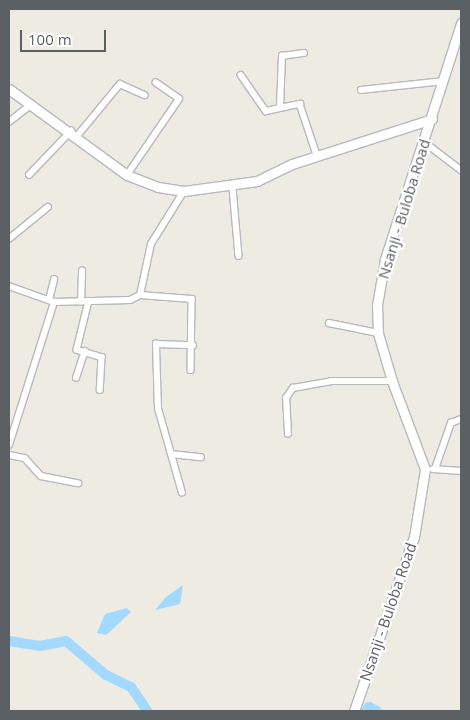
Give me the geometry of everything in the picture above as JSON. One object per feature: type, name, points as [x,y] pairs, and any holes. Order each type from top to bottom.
[{"type":"main road","name":"Nsanji - Buloba Road","points":[[354,711],[414,537],[424,470],[392,381],[378,333],[377,305],[386,258],[423,141],[432,119],[461,23]]},
{"type":"main road","points":[[9,89],[75,133],[127,175],[158,187],[184,191],[233,188],[317,155],[432,119]]},
{"type":"street","points":[[280,106],[282,56],[304,53]]},
{"type":"street","points":[[241,75],[266,111],[280,106],[302,106],[317,155]]},
{"type":"street","points":[[361,90],[444,80]]},
{"type":"street","points":[[127,175],[178,98],[156,83]]},
{"type":"street","points":[[30,175],[75,133],[120,84],[145,95]]},
{"type":"street","points":[[9,122],[32,104]]},
{"type":"street","points":[[423,141],[461,170]]},
{"type":"street","points":[[233,188],[239,256]]},
{"type":"street","points":[[140,295],[152,244],[184,191]]},
{"type":"street","points":[[9,239],[48,207]]},
{"type":"street","points":[[81,302],[82,271]]},
{"type":"street","points":[[9,445],[52,301],[54,280]]},
{"type":"street","points":[[9,286],[52,301],[130,300],[140,295],[192,299],[193,345],[191,370]]},
{"type":"street","points":[[89,301],[77,350],[102,357],[100,390]]},
{"type":"street","points":[[330,323],[378,333]]},
{"type":"street","points":[[182,493],[158,409],[156,344],[193,345]]},
{"type":"street","points":[[76,378],[85,351]]},
{"type":"street","points":[[288,434],[286,398],[293,388],[331,381],[392,381]]},
{"type":"street","points":[[435,469],[451,423],[461,419]]},
{"type":"street","points":[[170,454],[201,457]]},
{"type":"street","points":[[9,455],[25,458],[41,476],[78,483]]},
{"type":"street","points":[[424,470],[435,469],[461,472]]},
{"type":"water","points":[[183,585],[180,604],[155,610],[166,597]]},
{"type":"water","points":[[127,608],[131,612],[106,635],[97,633],[105,614]]},
{"type":"waterway","points":[[9,641],[40,646],[66,641],[106,675],[131,687],[147,711]]},
{"type":"waterway","points":[[366,711],[369,707],[377,711]]}]
